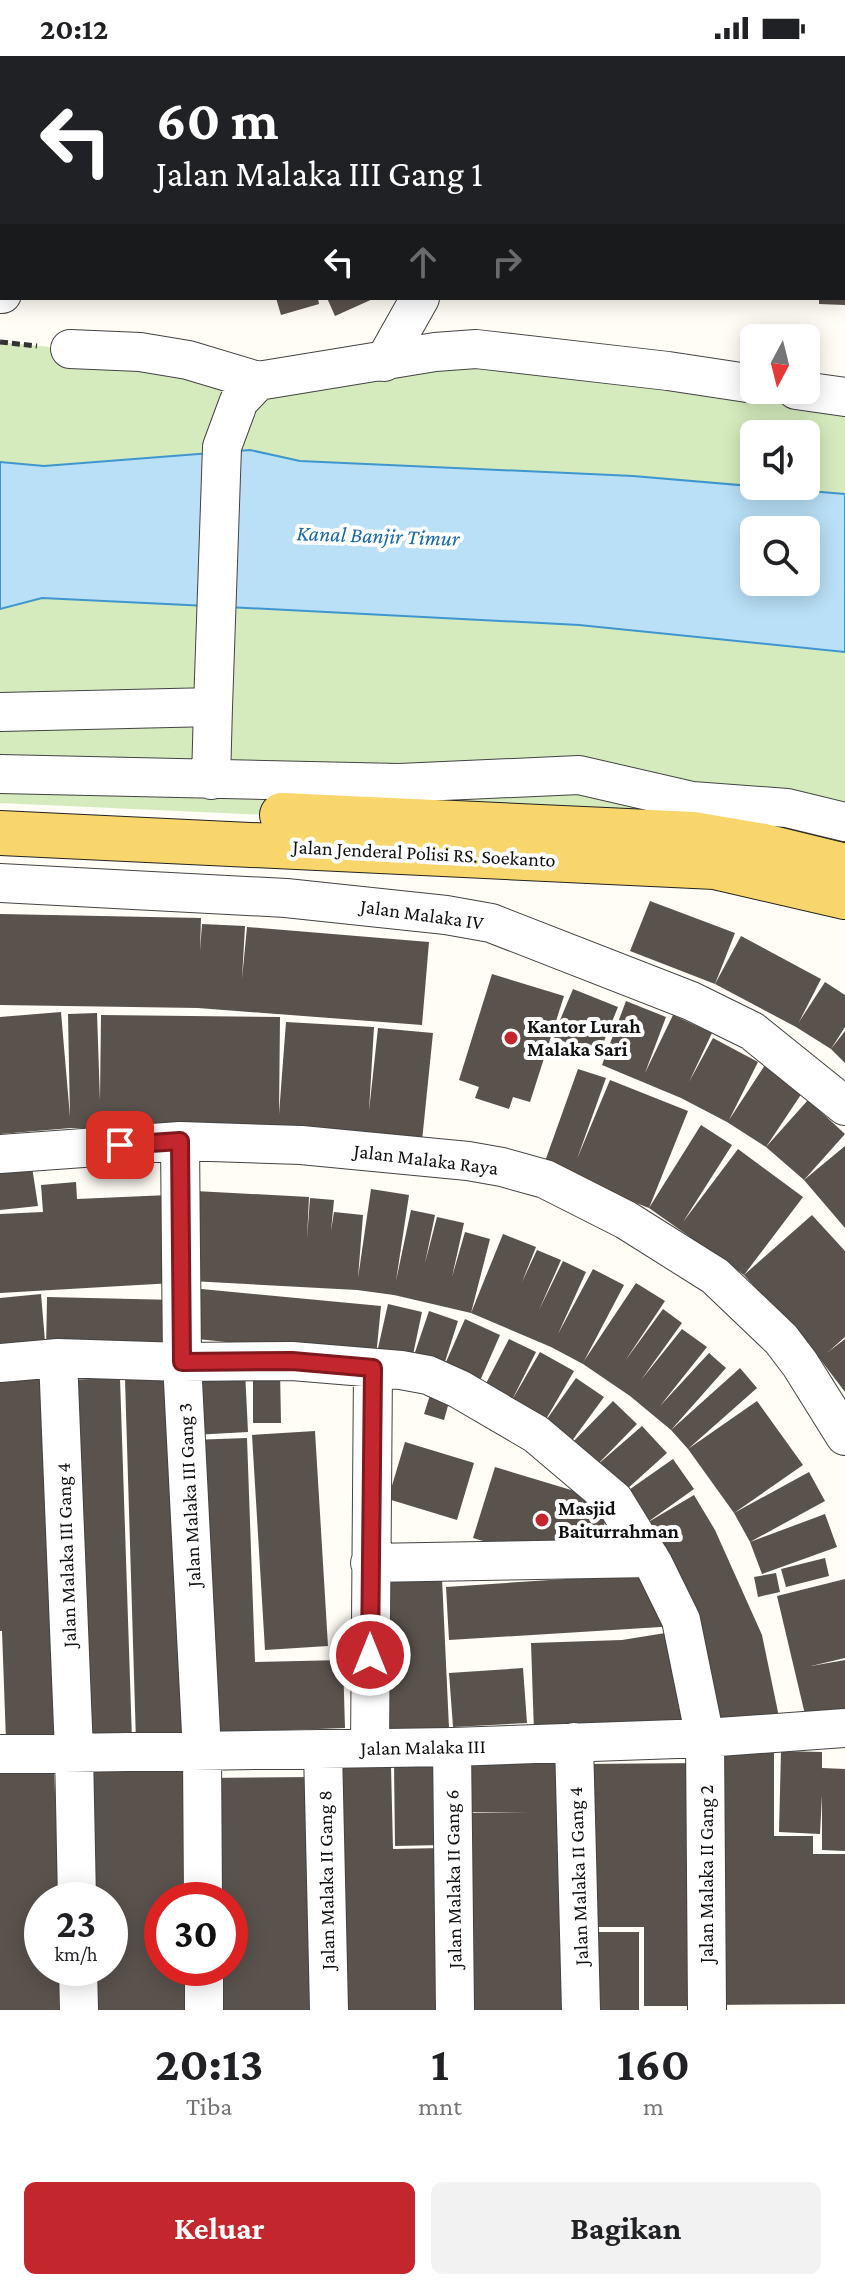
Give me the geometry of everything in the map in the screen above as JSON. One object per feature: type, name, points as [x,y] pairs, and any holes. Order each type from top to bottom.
[{"type":"main road","name":"Jalan Jenderal Polisi RS. Soekanto","points":[[0,803],[693,834],[764,846],[845,866]]},
{"type":"main road","name":"Jalan Jenderal Polisi RS. Soekanto","points":[[0,833],[715,867],[845,897]]},
{"type":"street","points":[[384,362],[419,300]]},
{"type":"street","points":[[70,349],[140,352],[188,360],[258,381],[435,352],[476,349],[740,382]]},
{"type":"street","points":[[211,780],[222,447],[239,401],[258,381]]},
{"type":"street","points":[[820,393],[845,397]]},
{"type":"street","points":[[0,712],[213,707]]},
{"type":"street","points":[[0,774],[399,783],[579,775],[692,801],[787,808],[845,822]]},
{"type":"street","name":"Jalan Malaka IV","points":[[0,883],[286,898],[446,915],[491,923],[691,1001],[752,1031],[845,1106]]},
{"type":"street","name":"Jalan Malaka Raya","points":[[0,1154],[180,1141],[301,1145],[468,1161],[545,1179],[626,1220],[715,1276],[781,1339],[845,1436]]},
{"type":"street","name":"Jalan Malaka III Gang 3","points":[[180,1141],[182,1362],[202,1752],[203,1882]]},
{"type":"street","name":"Jalan Malaka II Gang 2","points":[[0,1363],[58,1358],[182,1362],[292,1361],[428,1375],[459,1389],[536,1434],[614,1500],[650,1558],[681,1620],[705,1738],[707,2010]]},
{"type":"street","name":"Jalan Malaka III Gang 4","points":[[58,1358],[77,1882]]},
{"type":"street","points":[[370,1748],[373,1368]]},
{"type":"street","points":[[370,1563],[650,1558]]},
{"type":"street","name":"Jalan Malaka III","points":[[0,1754],[452,1747],[705,1738],[845,1728]]},
{"type":"street","name":"Jalan Malaka II Gang 4","points":[[574,1742],[581,2010]]},
{"type":"street","name":"Jalan Malaka II Gang 6","points":[[452,1747],[455,2010]]},
{"type":"street","name":"Jalan Malaka II Gang 8","points":[[323,1750],[329,2010]]},
{"type":"street","points":[[78,1986],[79,2010]]},
{"type":"street","points":[[204,1986],[204,2010]]},
{"type":"green space","points":[[0,342],[70,349],[258,381],[435,352],[740,388],[740,404],[820,404],[820,393],[845,397],[845,866],[693,834],[0,803]]},
{"type":"water","name":"Kanal Banjir Timur","points":[[250,450],[300,461],[633,476],[740,485],[740,500],[820,500],[820,492],[845,494],[845,652],[579,625],[208,606],[42,598],[0,609],[0,462],[44,466]]},
{"type":"building","points":[[277,300],[318,300],[319,304],[281,315]]},
{"type":"building","points":[[328,300],[371,300],[335,316]]},
{"type":"building","points":[[819,300],[845,300],[845,305],[819,304]]},
{"type":"building","points":[[650,901],[735,933],[715,984],[630,951]]},
{"type":"building","points":[[0,914],[201,918],[200,951],[202,924],[245,926],[242,979],[247,927],[429,942],[422,1025],[198,1008],[0,1005]]},
{"type":"building","points":[[741,936],[821,979],[799,1022],[825,982],[845,995],[845,1027],[831,1049],[715,984]]},
{"type":"building","name":"Kantor Lurah Malaka Sari","points":[[492,974],[564,996],[530,1102],[513,1097],[509,1109],[475,1098],[479,1087],[459,1080]]},
{"type":"building","points":[[573,989],[618,1007],[598,1056],[553,1037]]},
{"type":"building","points":[[626,1001],[666,1017],[645,1073],[673,1015],[712,1033],[689,1082],[713,1038],[758,1062],[729,1120],[765,1065],[804,1090],[766,1147],[681,1098],[602,1065]]},
{"type":"building","points":[[61,1012],[70,1117],[68,1014],[97,1013],[100,1101],[101,1015],[280,1017],[279,1114],[286,1022],[374,1027],[369,1111],[378,1028],[433,1033],[422,1141],[279,1129],[71,1128],[0,1134],[0,1017]]},
{"type":"building","points":[[845,1031],[845,1063],[831,1049]]},
{"type":"building","points":[[578,1069],[606,1078],[577,1159],[610,1080],[688,1111],[649,1208],[543,1167]]},
{"type":"building","points":[[808,1100],[845,1134],[804,1180],[766,1147]]},
{"type":"building","points":[[701,1125],[732,1145],[683,1222],[738,1149],[803,1197],[744,1275],[649,1208]]},
{"type":"building","points":[[845,1146],[845,1228],[804,1180]]},
{"type":"building","points":[[31,1160],[38,1206],[0,1210],[0,1163]]},
{"type":"building","points":[[76,1182],[77,1199],[169,1195],[173,1283],[0,1293],[0,1214],[43,1212],[41,1185]]},
{"type":"building","points":[[371,1189],[409,1195],[396,1281],[411,1210],[435,1215],[425,1263],[437,1217],[464,1223],[452,1277],[465,1232],[490,1239],[471,1313],[394,1295],[357,1290],[191,1281],[195,1191],[309,1197],[307,1239],[310,1198],[334,1200],[331,1231],[334,1212],[363,1215],[358,1278]]},
{"type":"building","points":[[812,1215],[845,1251],[845,1337],[828,1352],[845,1339],[845,1392],[820,1359],[744,1275]]},
{"type":"building","points":[[503,1234],[536,1247],[522,1282],[537,1250],[561,1260],[539,1310],[563,1261],[586,1272],[558,1334],[593,1269],[624,1285],[584,1361],[636,1283],[665,1301],[625,1361],[663,1309],[682,1323],[641,1380],[682,1329],[707,1347],[660,1406],[709,1353],[726,1368],[671,1430],[630,1396],[583,1364],[471,1313]]},
{"type":"building","points":[[191,1288],[381,1306],[376,1357],[187,1338]]},
{"type":"building","points":[[41,1294],[46,1353],[47,1297],[176,1300],[175,1356],[0,1357],[0,1298]]},
{"type":"building","points":[[388,1304],[422,1312],[411,1364],[376,1357]]},
{"type":"building","points":[[429,1311],[458,1321],[442,1371],[465,1319],[500,1335],[476,1390],[411,1364]]},
{"type":"building","points":[[509,1339],[536,1352],[512,1400],[540,1352],[574,1371],[542,1426],[576,1378],[604,1397],[566,1449],[479,1397]]},
{"type":"building","points":[[740,1368],[757,1388],[688,1449],[671,1430]]},
{"type":"building","points":[[45,1369],[60,1739],[6,1741],[0,1631],[0,1371]]},
{"type":"building","points":[[280,1370],[281,1423],[253,1423],[253,1371]]},
{"type":"building","points":[[245,1371],[248,1432],[193,1435],[190,1373]]},
{"type":"building","points":[[180,1377],[191,1740],[136,1742],[125,1379]]},
{"type":"building","points":[[120,1378],[132,1740],[74,1742],[62,1380]]},
{"type":"building","points":[[432,1389],[451,1395],[444,1420],[424,1414]]},
{"type":"building","points":[[613,1401],[637,1424],[596,1466],[642,1426],[667,1453],[616,1499],[673,1459],[694,1489],[645,1524],[694,1495],[715,1530],[762,1635],[779,1717],[711,1732],[657,1559],[566,1449]]},
{"type":"building","points":[[757,1401],[803,1465],[734,1513],[688,1449]]},
{"type":"building","points":[[315,1431],[328,1646],[265,1650],[252,1435]]},
{"type":"building","points":[[247,1438],[255,1662],[343,1660],[345,1728],[201,1733],[191,1440]]},
{"type":"building","points":[[405,1442],[474,1463],[457,1520],[388,1499]]},
{"type":"building","name":"Masjid Baiturrahman","points":[[495,1467],[611,1502],[594,1559],[535,1541],[530,1555],[473,1538]]},
{"type":"building","points":[[809,1472],[825,1501],[750,1542],[734,1513]]},
{"type":"building","points":[[825,1514],[837,1547],[762,1574],[750,1542]]},
{"type":"building","points":[[825,1558],[829,1576],[786,1587],[781,1569]]},
{"type":"building","points":[[656,1573],[677,1626],[449,1640],[446,1587]]},
{"type":"building","points":[[776,1573],[780,1592],[758,1597],[754,1577]]},
{"type":"building","points":[[442,1578],[449,1728],[379,1732],[372,1581]]},
{"type":"building","points":[[845,1579],[845,1658],[811,1666],[845,1660],[845,1715],[807,1723],[777,1596]]},
{"type":"building","points":[[684,1630],[699,1728],[534,1732],[531,1643],[622,1640]]},
{"type":"building","points":[[523,1668],[527,1723],[453,1727],[449,1673]]},
{"type":"building","points":[[711,1751],[774,1751],[774,1836],[813,1836],[813,1854],[845,1854],[845,2004],[711,2005]]},
{"type":"building","points":[[781,1751],[822,1752],[822,1768],[845,1769],[845,1851],[822,1850],[822,1795],[820,1834],[779,1832]]},
{"type":"building","points":[[558,1760],[574,2010],[461,2010],[456,1813],[531,1812],[458,1812],[457,1761]]},
{"type":"building","points":[[394,1762],[441,1762],[442,1845],[395,1846]]},
{"type":"building","points":[[702,1763],[704,2006],[644,2006],[644,1927],[585,1927],[583,1764]]},
{"type":"building","points":[[391,1766],[393,1849],[442,1848],[446,2010],[330,2010],[324,1768]]},
{"type":"building","points":[[197,1767],[200,1882],[144,1882],[144,1986],[201,1986],[202,2010],[85,2010],[84,1986],[128,1986],[128,1882],[83,1882],[80,1769]]},
{"type":"building","points":[[54,1771],[59,1882],[24,1882],[24,1986],[61,1986],[62,2010],[0,2010],[0,1773]]},
{"type":"building","points":[[315,1777],[316,2010],[205,2010],[205,1986],[248,1986],[248,1882],[205,1882],[204,1778]]},
{"type":"building","points":[[588,1932],[639,1932],[639,2010],[588,2010]]},
{"type":"place","name":"Kantor Lurah Malaka Sari","points":[[511,1038]]},
{"type":"place","name":"Masjid Baiturrahman","points":[[542,1520]]},
{"type":"route","points":[[120,1145],[180,1141],[182,1362],[292,1361],[373,1368],[370,1655]]}]
